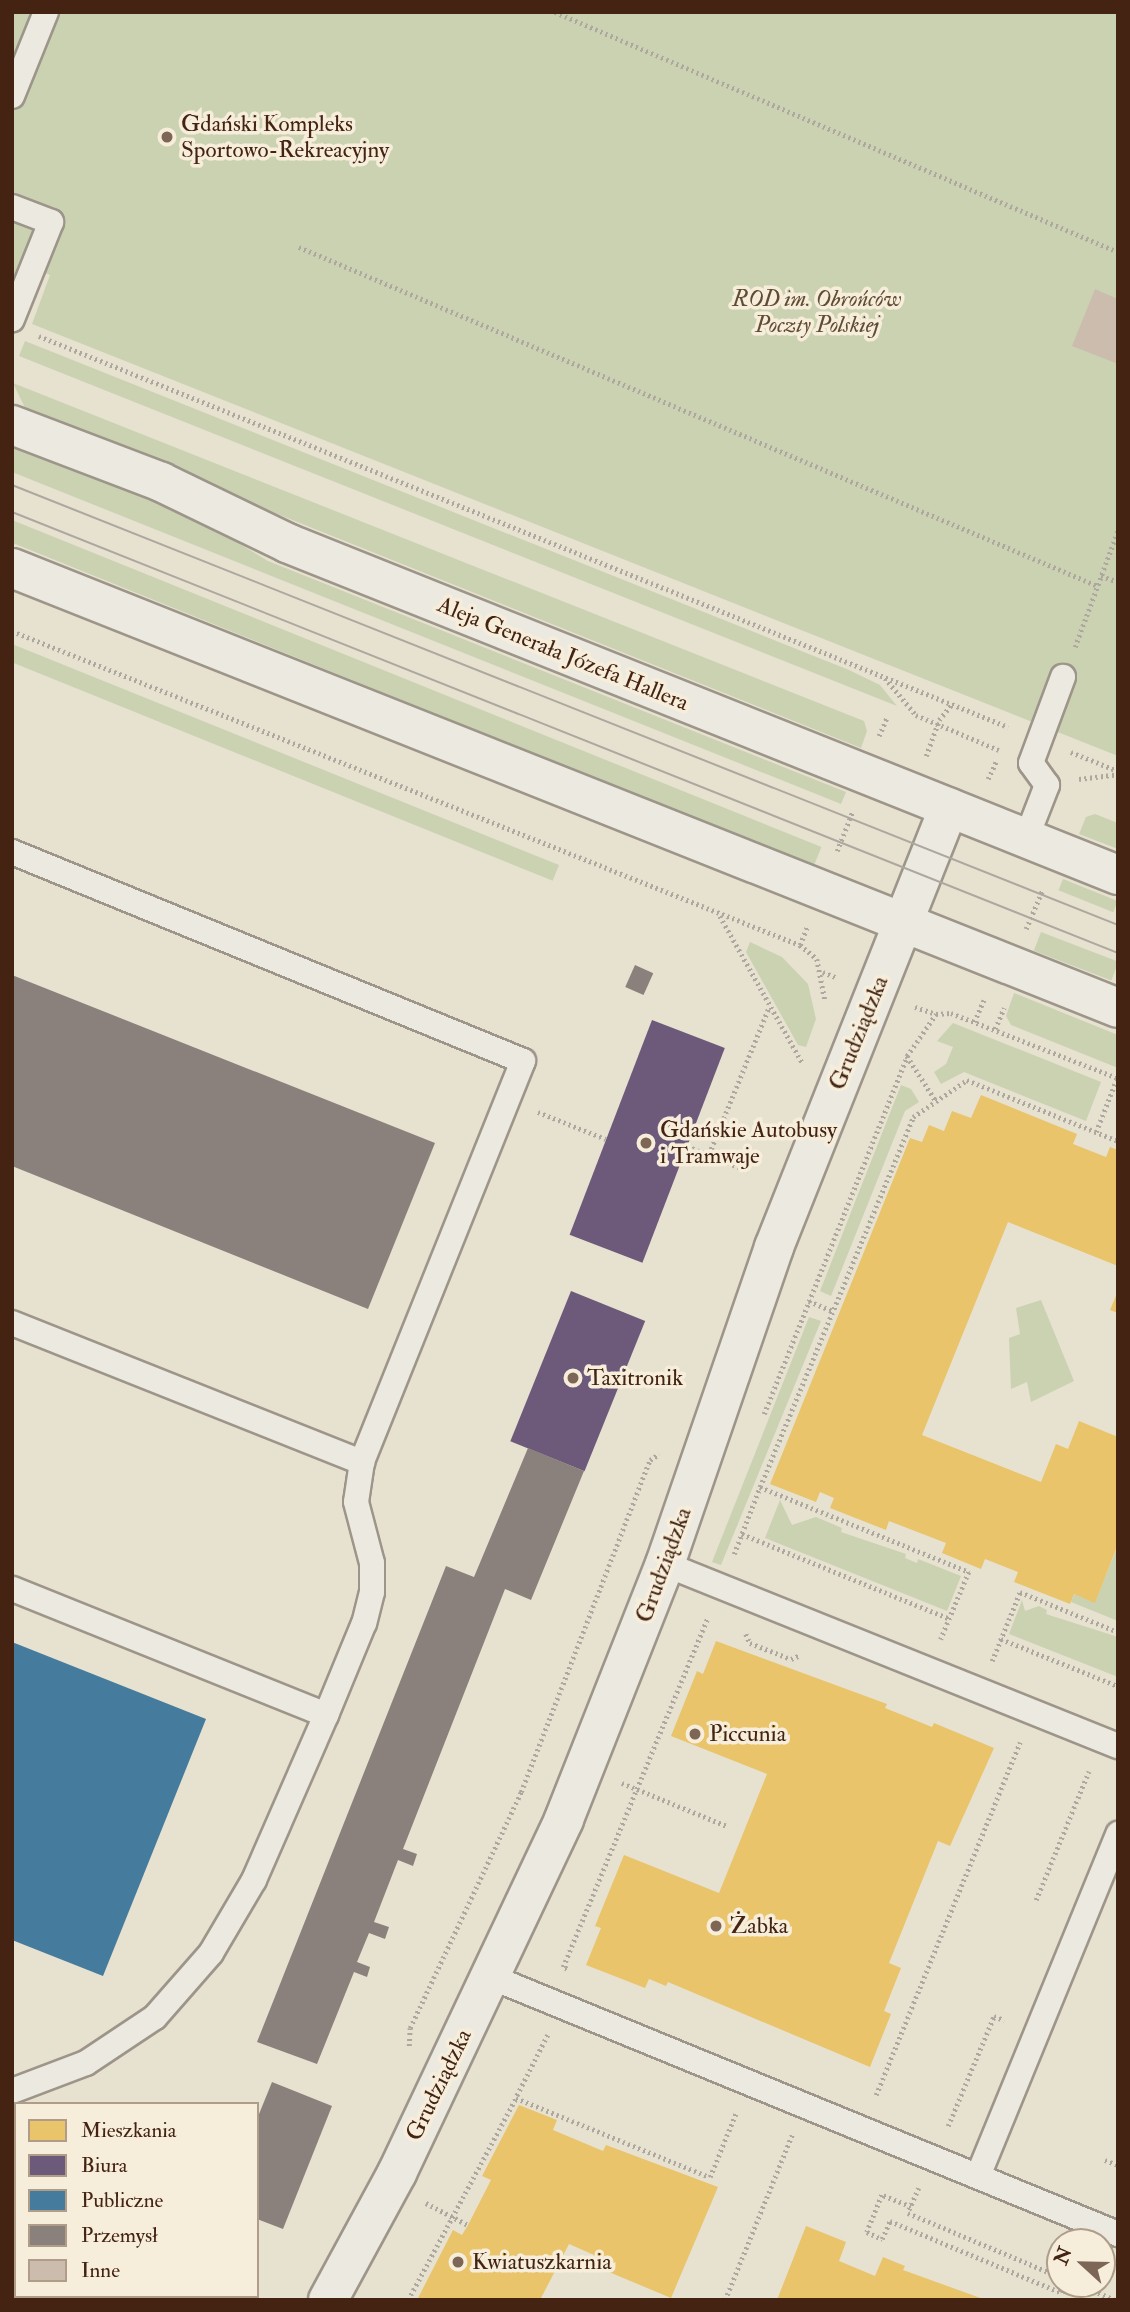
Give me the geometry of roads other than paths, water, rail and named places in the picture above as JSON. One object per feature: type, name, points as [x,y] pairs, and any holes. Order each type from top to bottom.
[{"type":"main road","name":"Aleja Generała Józefa Hallera","points":[[12,425],[161,482],[287,543],[1118,875]]},
{"type":"main road","points":[[12,568],[903,922],[1005,981],[1118,1008]]},
{"type":"main road","name":"Grudziądzka","points":[[328,2300],[397,2173],[564,1819],[665,1564],[774,1247],[949,808]]},
{"type":"lane","points":[[12,96],[46,12]]},
{"type":"lane","points":[[12,207],[51,222],[19,324]]},
{"type":"lane","points":[[1042,845],[1047,785],[1031,763],[1063,677]]},
{"type":"lane","points":[[12,852],[523,1062],[362,1462],[356,1502],[372,1563],[372,1592],[326,1715],[260,1867],[211,1953],[155,2017],[86,2063],[12,2091]]},
{"type":"lane","points":[[12,1323],[362,1462]]},
{"type":"lane","points":[[665,1564],[1109,1743]]},
{"type":"lane","points":[[12,1589],[326,1715]]},
{"type":"lane","points":[[978,2176],[1118,1834]]},
{"type":"lane","points":[[491,1977],[1118,2234]]},
{"type":"tram line","points":[[12,485],[1118,925]]},
{"type":"tram line","points":[[12,512],[1118,953]]},
{"type":"place","name":"Gdański Kompleks Sportowo-Rekreacyjny","points":[[167,137]]},
{"type":"place","name":"Gdańskie Autobusy i Tramwaje","points":[[646,1143]]},
{"type":"place","name":"Taxitronik","points":[[573,1378]]},
{"type":"place","name":"Piccunia","points":[[695,1734]]},
{"type":"place","name":"Żabka","points":[[716,1926]]},
{"type":"place","name":"Kwiatuszkarnia","points":[[458,2262]]},
{"type":"park label","name":"ROD im. Obrońców Poczty Polskiej","points":[[817,312]]}]
